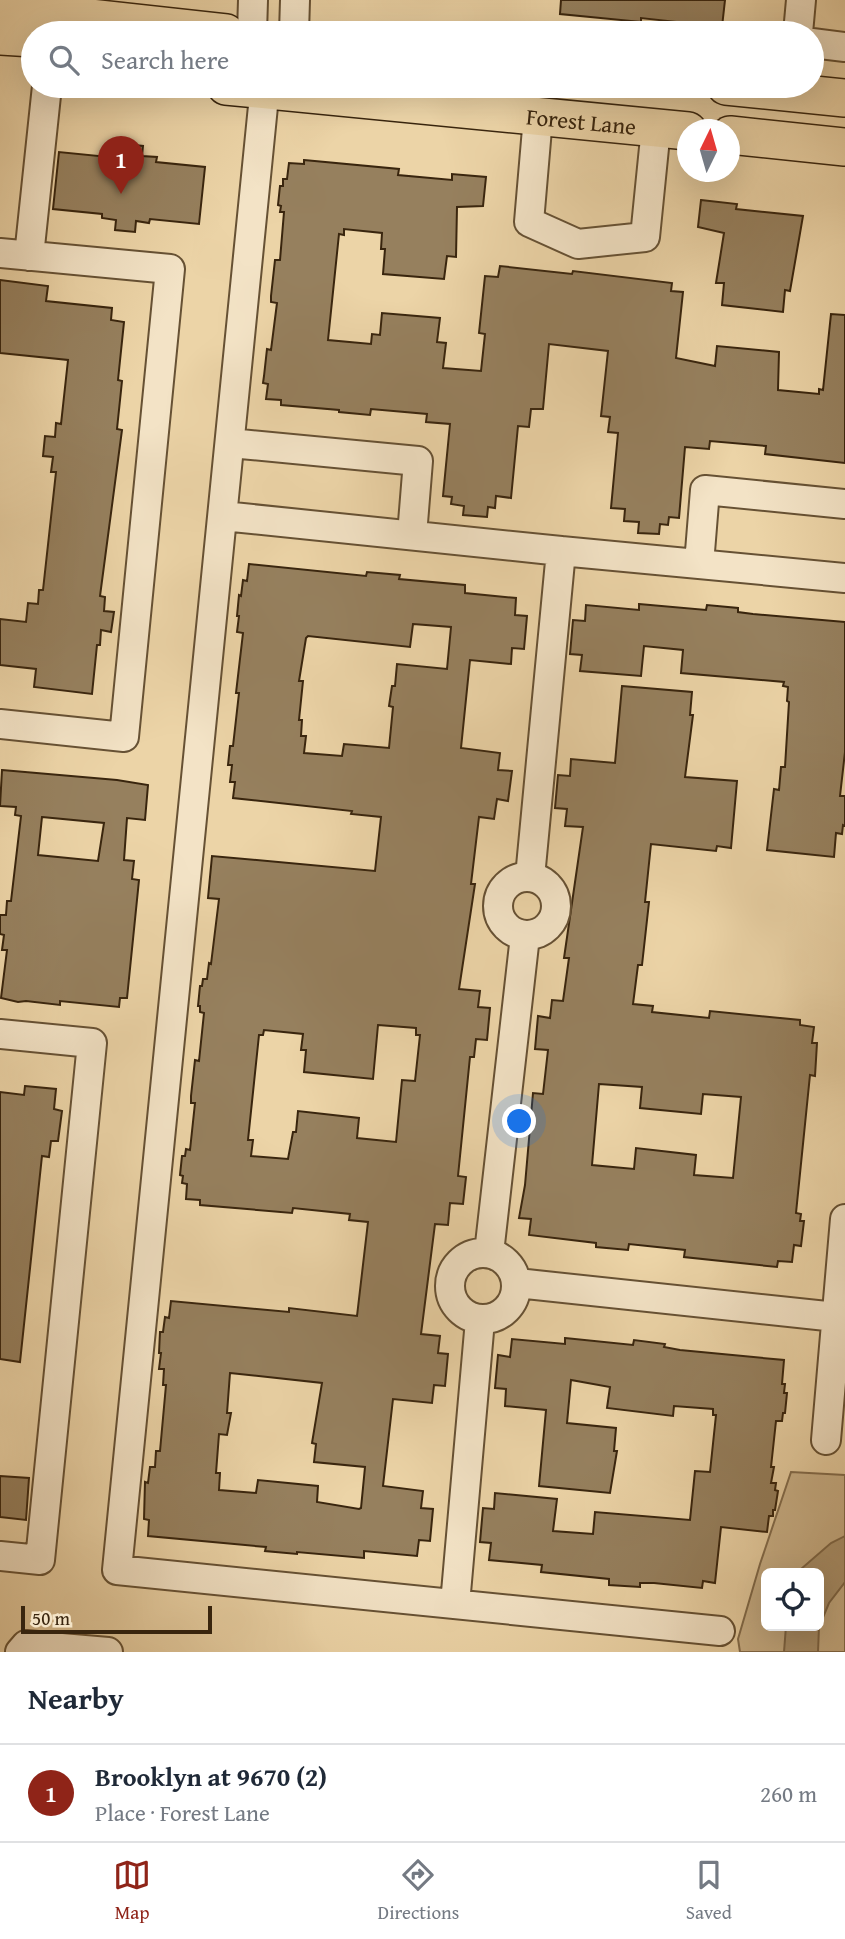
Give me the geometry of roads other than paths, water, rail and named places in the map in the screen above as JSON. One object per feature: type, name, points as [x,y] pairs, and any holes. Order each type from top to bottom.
[{"type":"main road","points":[[0,8],[50,17],[146,12],[180,21]]},
{"type":"main road","points":[[0,36],[21,28]]},
{"type":"main road","points":[[0,61],[21,63]]},
{"type":"main road","points":[[824,94],[845,98]]},
{"type":"main road","name":"Forest Lane","points":[[366,98],[672,130]]},
{"type":"main road","points":[[785,141],[791,98]]},
{"type":"main road","points":[[740,136],[845,147]]},
{"type":"street","points":[[252,21],[253,0]]},
{"type":"street","points":[[294,21],[295,0]]},
{"type":"street","points":[[799,21],[801,0]]},
{"type":"street","points":[[824,44],[845,47]]},
{"type":"street","points":[[29,256],[46,98]]},
{"type":"street","points":[[265,98],[117,1570],[720,1631]]},
{"type":"street","points":[[538,117],[529,222],[578,244],[645,237],[672,130]]},
{"type":"street","points":[[0,253],[170,269],[124,737],[0,723]]},
{"type":"street","points":[[230,443],[418,461],[412,535]]},
{"type":"street","points":[[699,564],[705,490],[845,503]]},
{"type":"street","points":[[223,516],[845,578]]},
{"type":"street","points":[[530,877],[561,551]]},
{"type":"street","points":[[530,877],[545,882],[555,894],[557,909],[552,923],[546,929],[525,936],[505,925],[500,919],[498,904],[503,889],[515,879],[530,877]]},
{"type":"street","points":[[489,1253],[525,936]]},
{"type":"street","points":[[0,1034],[92,1043],[40,1560],[0,1556]]},
{"type":"street","points":[[826,1440],[845,1219]]},
{"type":"street","points":[[489,1253],[503,1259],[512,1269],[517,1283],[513,1301],[500,1316],[480,1320],[463,1313],[452,1300],[449,1282],[457,1265],[471,1254],[489,1253]]},
{"type":"street","points":[[517,1283],[836,1317]]},
{"type":"street","points":[[455,1604],[480,1320]]},
{"type":"street","points":[[20,1652],[26,1645],[108,1652]]},
{"type":"place","name":"Brooklyn at 9670 (2)","points":[[121,194]]}]
